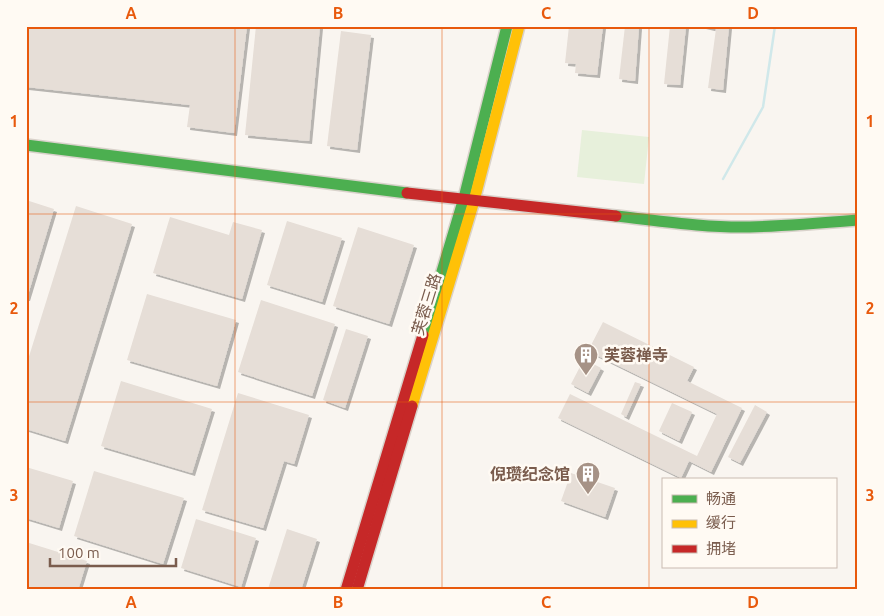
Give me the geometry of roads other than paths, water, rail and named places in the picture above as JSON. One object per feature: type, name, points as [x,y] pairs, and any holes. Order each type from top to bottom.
[{"type":"main road","name":"芙蓉三路","points":[[346,590],[469,200],[507,26]]},
{"type":"main road","name":"芙蓉三路","points":[[357,590],[519,26]]},
{"type":"main road","points":[[26,144],[469,200],[698,225],[749,227],[858,220]]},
{"type":"waterway","points":[[723,179],[763,107],[775,26]]},
{"type":"place","name":"芙蓉禅寺","points":[[586,376]]},
{"type":"place","name":"倪瓒纪念馆","points":[[588,495]]}]
